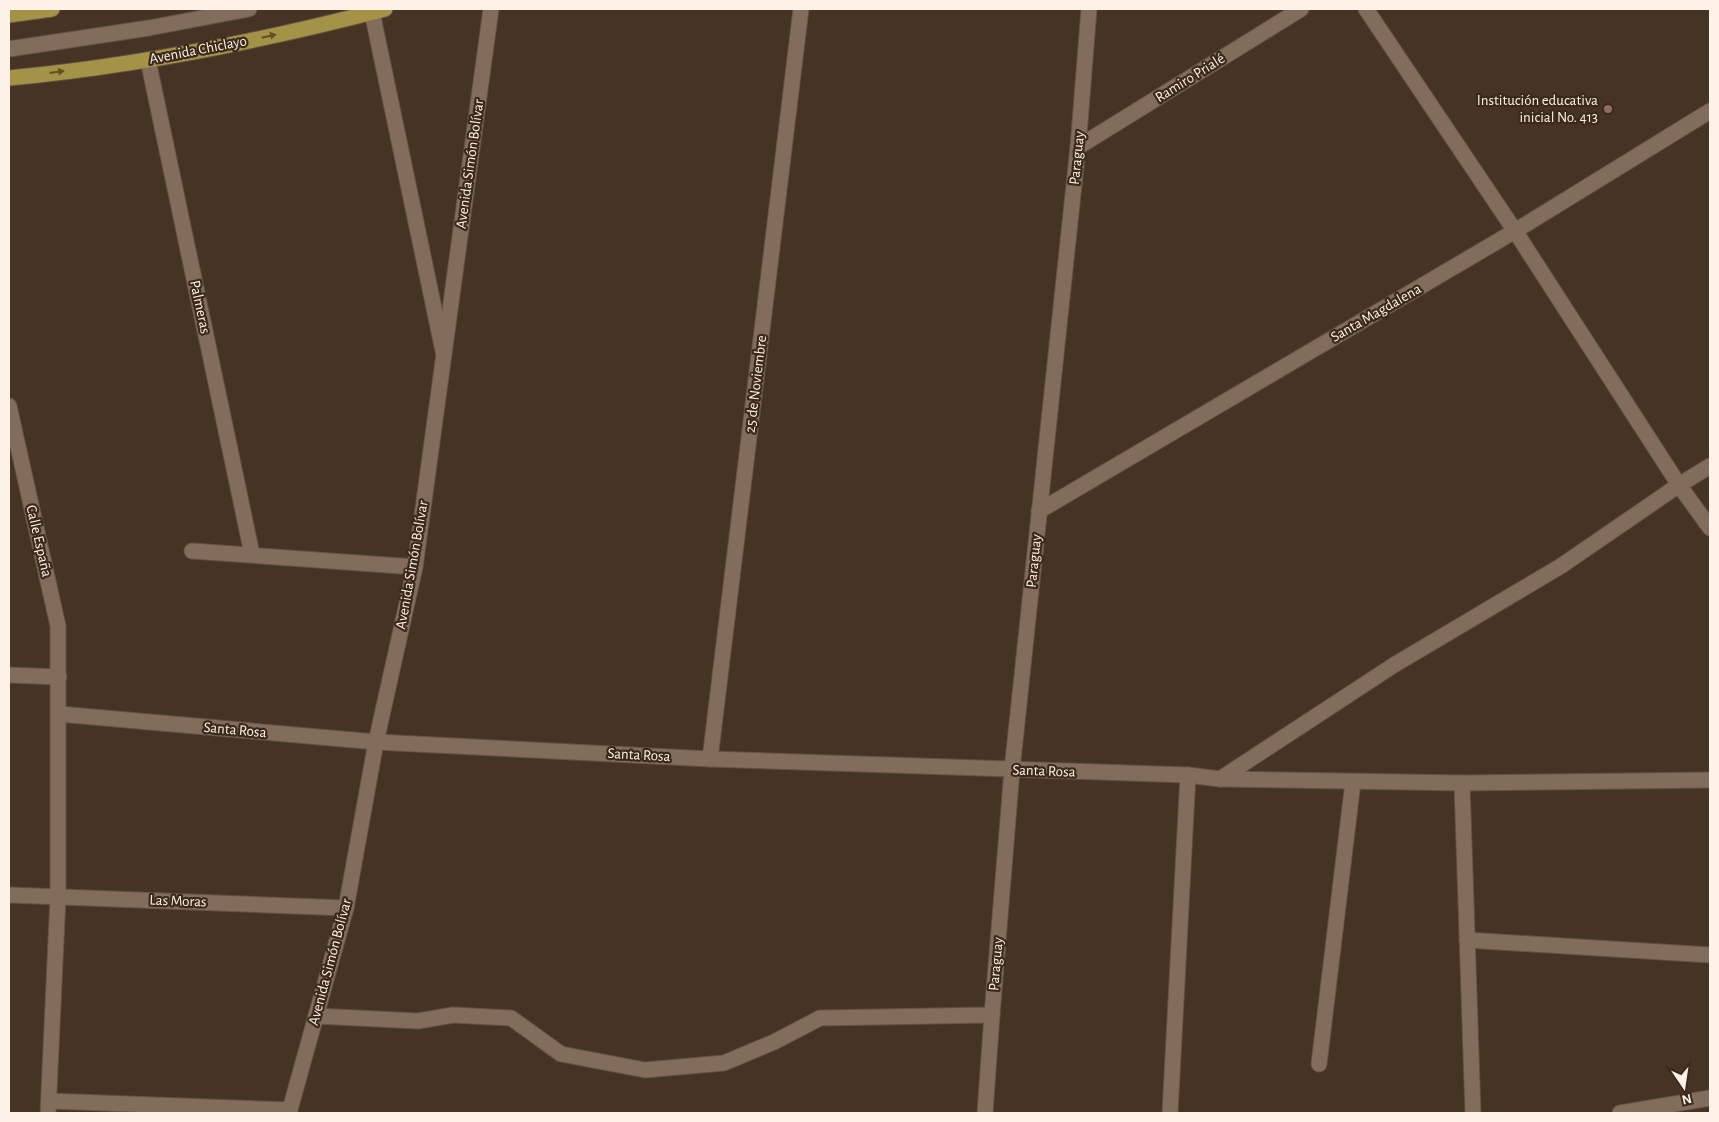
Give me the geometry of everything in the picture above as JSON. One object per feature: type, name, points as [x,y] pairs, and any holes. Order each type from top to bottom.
[{"type":"main road","points":[[9,15],[52,9]]},
{"type":"main road","name":"Avenida Chiclayo","points":[[9,78],[148,60],[260,38],[378,10]]},
{"type":"street","name":"Avenida Chiclayo","points":[[9,49],[149,28],[248,9]]},
{"type":"street","name":"Avenida Simón Bolívar","points":[[290,1112],[346,908],[376,742],[415,567],[491,9]]},
{"type":"street","name":"25 de Noviembre","points":[[710,759],[801,9]]},
{"type":"street","name":"Paraguay","points":[[985,1113],[1012,770],[1078,147],[1088,9]]},
{"type":"street","name":"Ramiro Prialé","points":[[1078,147],[1301,9]]},
{"type":"street","points":[[1366,9],[1515,231],[1679,485],[1710,528]]},
{"type":"street","points":[[378,10],[444,353]]},
{"type":"street","name":"Palmeras","points":[[148,60],[252,554]]},
{"type":"street","name":"Santa Magdalena","points":[[1039,511],[1515,231],[1710,112]]},
{"type":"street","name":"Calle España","points":[[9,406],[58,626],[58,897],[49,1107]]},
{"type":"street","points":[[1220,779],[1394,665],[1561,566],[1710,466]]},
{"type":"street","points":[[192,551],[415,567]]},
{"type":"street","points":[[9,675],[59,677]]},
{"type":"street","name":"Santa Rosa","points":[[59,714],[376,742],[710,759],[1188,775],[1220,779],[1352,782],[1462,783],[1710,780]]},
{"type":"street","points":[[1170,1113],[1188,775]]},
{"type":"street","points":[[1319,1064],[1352,782]]},
{"type":"street","points":[[1462,783],[1473,1113]]},
{"type":"street","name":"Las Moras","points":[[9,895],[346,908]]},
{"type":"street","points":[[1467,940],[1710,955]]},
{"type":"street","points":[[316,1016],[418,1021],[453,1015],[511,1018],[561,1054],[645,1070],[724,1063],[774,1042],[820,1018],[992,1014]]},
{"type":"street","points":[[1620,1113],[1710,1098]]},
{"type":"street","points":[[49,1107],[290,1112]]},
{"type":"place","name":"Institución educativa inicial No. 413","points":[[1608,109]]}]
